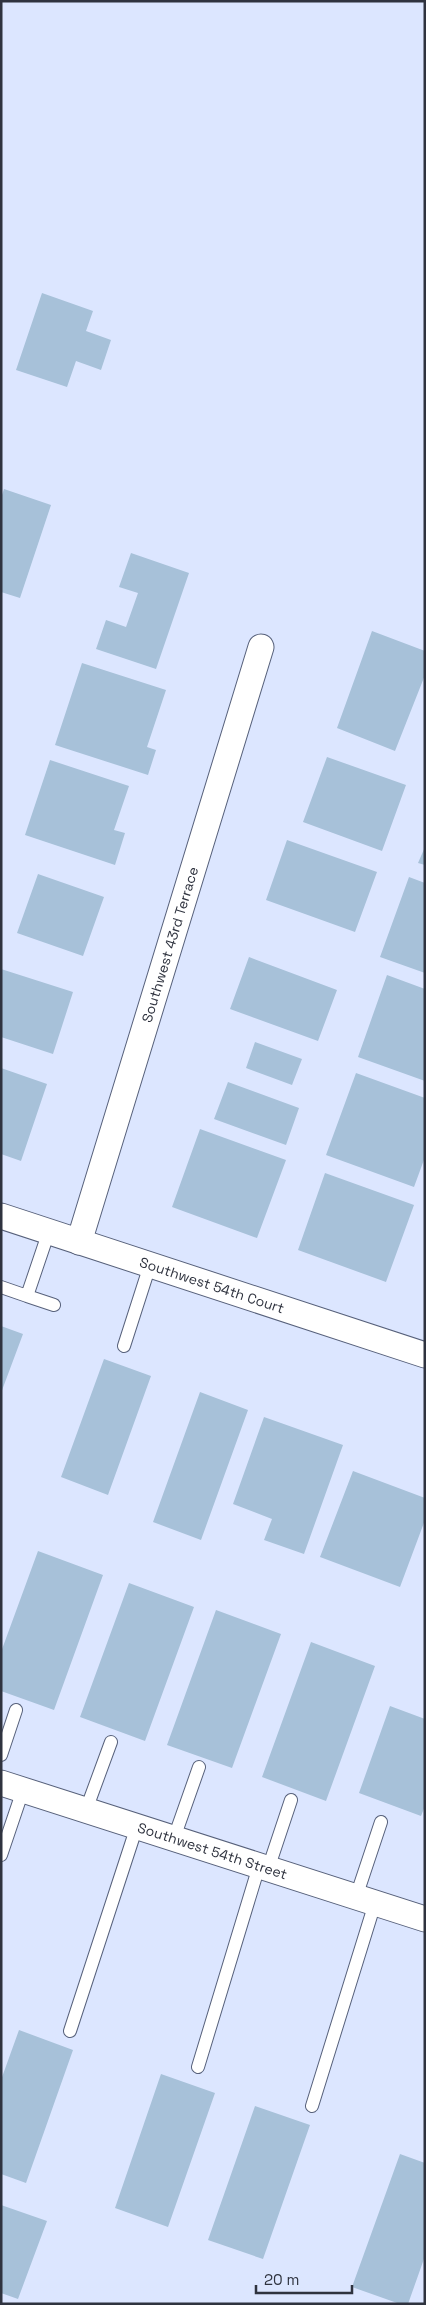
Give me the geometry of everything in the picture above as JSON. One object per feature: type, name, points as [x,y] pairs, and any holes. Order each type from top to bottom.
[{"type":"street","name":"Southwest 43rd Terrace","points":[[80,1242],[261,647]]},
{"type":"street","name":"Southwest 54th Court","points":[[1,1216],[425,1355]]},
{"type":"street","name":"Southwest 54th Street","points":[[12,1786],[425,1919]]},
{"type":"lane","points":[[27,1296],[48,1232]]},
{"type":"lane","points":[[124,1346],[150,1265]]},
{"type":"lane","points":[[1,1287],[54,1304]]},
{"type":"lane","points":[[1,1755],[16,1710]]},
{"type":"lane","points":[[86,1810],[112,1742]]},
{"type":"lane","points":[[174,1838],[199,1767]]},
{"type":"lane","points":[[1,1855],[12,1786]]},
{"type":"lane","points":[[198,2067],[264,1867],[291,1800]]},
{"type":"lane","points":[[312,2106],[366,1900],[381,1822]]},
{"type":"lane","points":[[70,2030],[137,1826]]},
{"type":"building","points":[[42,293],[93,311],[86,331],[111,340],[101,370],[76,361],[67,387],[16,370]]},
{"type":"building","points":[[4,489],[51,505],[20,598],[1,592],[1,498]]},
{"type":"building","points":[[131,553],[189,573],[156,669],[96,649],[106,620],[126,627],[138,593],[119,587]]},
{"type":"building","points":[[372,631],[425,651],[425,675],[395,751],[337,728]]},
{"type":"building","points":[[82,663],[166,690],[147,747],[156,750],[148,775],[55,745]]},
{"type":"building","points":[[327,757],[406,785],[382,851],[303,822]]},
{"type":"building","points":[[50,760],[129,786],[114,830],[125,833],[115,865],[25,835]]},
{"type":"building","points":[[287,840],[377,872],[355,932],[266,900]]},
{"type":"building","points":[[425,847],[425,865],[418,863]]},
{"type":"building","points":[[38,874],[104,897],[83,956],[17,933]]},
{"type":"building","points":[[409,877],[425,883],[425,973],[380,957]]},
{"type":"building","points":[[249,957],[337,990],[318,1041],[230,1009]]},
{"type":"building","points":[[1,969],[73,992],[53,1054],[1,1037]]},
{"type":"building","points":[[387,975],[425,989],[425,1081],[358,1057]]},
{"type":"building","points":[[255,1042],[302,1059],[292,1085],[246,1068]]},
{"type":"building","points":[[1,1068],[47,1084],[21,1161],[1,1154]]},
{"type":"building","points":[[356,1073],[425,1098],[425,1157],[414,1187],[326,1155]]},
{"type":"building","points":[[228,1082],[299,1108],[286,1145],[214,1119]]},
{"type":"building","points":[[200,1129],[286,1160],[257,1238],[172,1207]]},
{"type":"building","points":[[325,1173],[414,1205],[386,1282],[298,1250]]},
{"type":"building","points":[[1,1326],[23,1334],[1,1393]]},
{"type":"building","points":[[104,1359],[151,1376],[108,1495],[61,1477]]},
{"type":"building","points":[[200,1392],[248,1410],[201,1540],[153,1522]]},
{"type":"building","points":[[264,1417],[343,1445],[304,1554],[264,1540],[272,1519],[233,1504]]},
{"type":"building","points":[[353,1471],[425,1498],[425,1520],[400,1587],[320,1557]]},
{"type":"building","points":[[38,1551],[103,1575],[54,1710],[1,1691],[1,1652]]},
{"type":"building","points":[[129,1583],[194,1607],[145,1741],[80,1717]]},
{"type":"building","points":[[216,1610],[281,1634],[232,1768],[167,1745]]},
{"type":"building","points":[[311,1642],[375,1666],[326,1801],[262,1777]]},
{"type":"building","points":[[390,1706],[425,1719],[425,1806],[421,1816],[359,1793]]},
{"type":"building","points":[[19,2030],[73,2050],[26,2183],[1,2174],[1,2080]]},
{"type":"building","points":[[161,2074],[215,2093],[168,2227],[115,2208]]},
{"type":"building","points":[[255,2106],[310,2125],[263,2259],[208,2240]]},
{"type":"building","points":[[400,2154],[425,2163],[425,2256],[408,2304],[400,2304],[352,2287]]},
{"type":"building","points":[[1,2205],[47,2221],[18,2299],[1,2293]]}]
